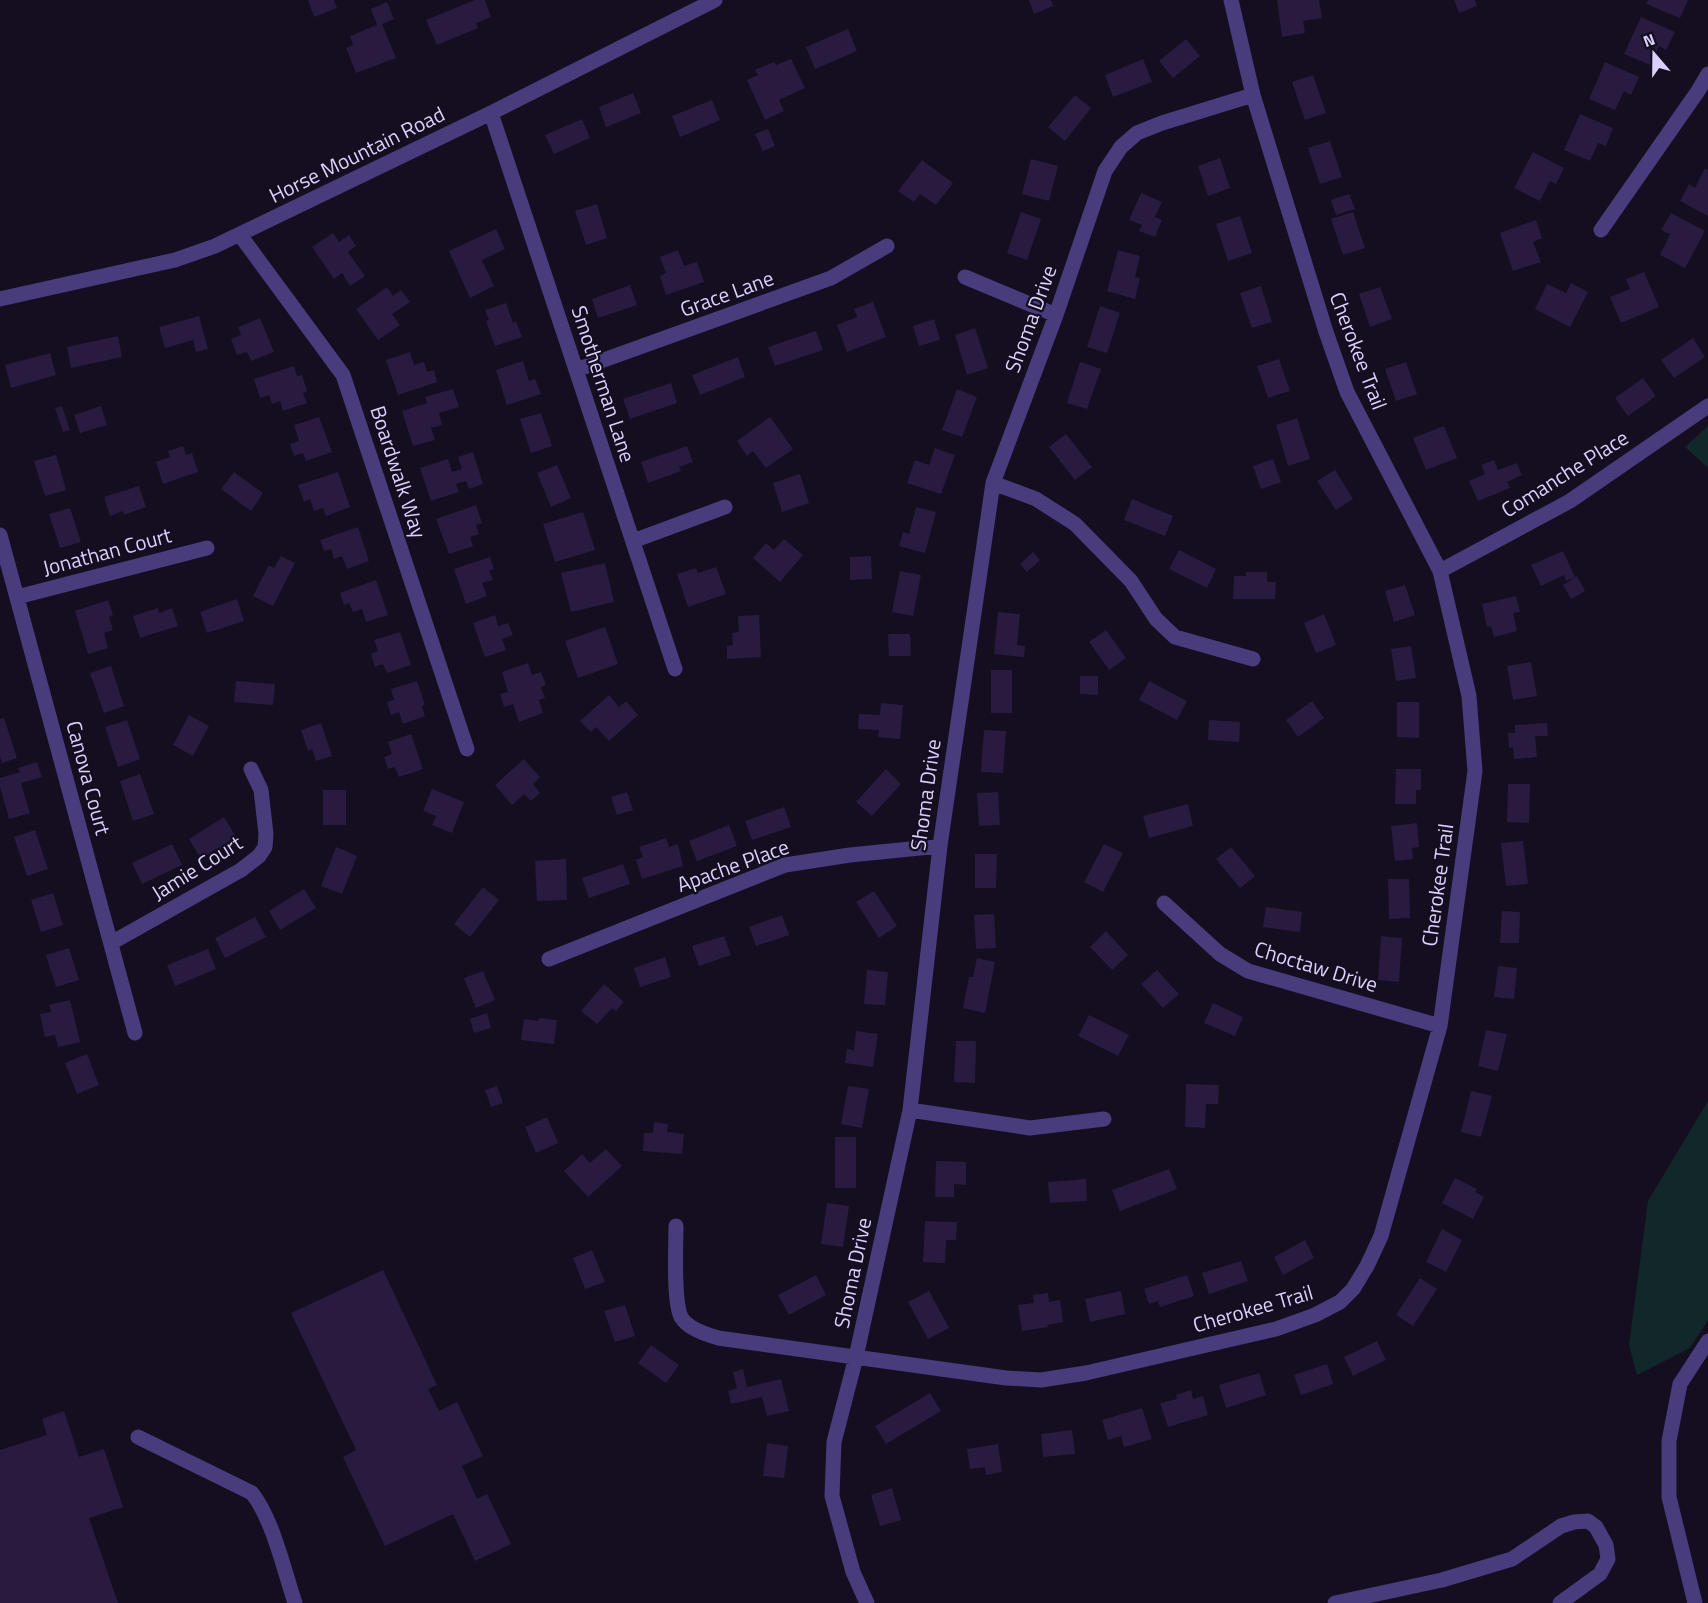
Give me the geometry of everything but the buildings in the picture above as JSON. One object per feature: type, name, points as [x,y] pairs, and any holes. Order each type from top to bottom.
[{"type":"street","name":"Horse Mountain Road","points":[[0,299],[175,260],[215,246],[491,113],[715,0]]},
{"type":"street","name":"Cherokee Trail","points":[[676,1226],[675,1263],[681,1316],[685,1322],[701,1333],[718,1338],[1006,1378],[1041,1380],[1086,1373],[1276,1329],[1315,1316],[1340,1302],[1353,1289],[1367,1266],[1380,1236],[1440,1026],[1475,771],[1469,696],[1440,571],[1347,392],[1253,94],[1231,0]]},
{"type":"street","points":[[1601,230],[1708,74]]},
{"type":"street","name":"Shoma Drive","points":[[867,1603],[853,1572],[832,1496],[834,1442],[856,1357],[910,1110],[940,846],[993,483],[1056,315],[1105,171],[1121,147],[1137,133],[1253,94]]},
{"type":"street","name":"Smotherman Lane","points":[[491,113],[675,669]]},
{"type":"street","name":"Boardwalk Way","points":[[240,235],[343,375],[467,749]]},
{"type":"street","name":"Grace Lane","points":[[576,370],[831,278],[887,246]]},
{"type":"street","points":[[964,277],[1056,315]]},
{"type":"street","name":"Comanche Place","points":[[1440,571],[1570,501],[1708,406]]},
{"type":"street","points":[[993,483],[1036,500],[1075,524],[1131,581],[1156,619],[1175,637],[1254,659]]},
{"type":"street","points":[[633,541],[725,507]]},
{"type":"street","name":"Canova Court","points":[[0,535],[135,1033]]},
{"type":"street","name":"Jonathan Court","points":[[17,597],[207,548]]},
{"type":"street","name":"Jamie Court","points":[[111,943],[241,870],[259,856],[265,847],[266,834],[261,790],[251,770]]},
{"type":"street","name":"Apache Place","points":[[549,959],[784,866],[850,855],[940,846]]},
{"type":"street","name":"Choctaw Drive","points":[[1164,903],[1220,954],[1248,971],[1440,1026]]},
{"type":"street","points":[[910,1110],[1030,1128],[1104,1119]]},
{"type":"street","points":[[1695,1603],[1669,1497],[1669,1442],[1680,1384],[1708,1341]]},
{"type":"street","points":[[138,1437],[252,1493],[259,1501],[274,1537],[295,1603]]},
{"type":"street","points":[[1335,1603],[1442,1580],[1512,1559],[1562,1526],[1588,1521],[1596,1527],[1606,1545],[1608,1559],[1600,1574],[1560,1603]]},
{"type":"green space","points":[[1708,426],[1708,468],[1685,447]]},
{"type":"green space","points":[[1708,1101],[1708,1320],[1690,1348],[1637,1375],[1629,1345],[1648,1201]]}]
